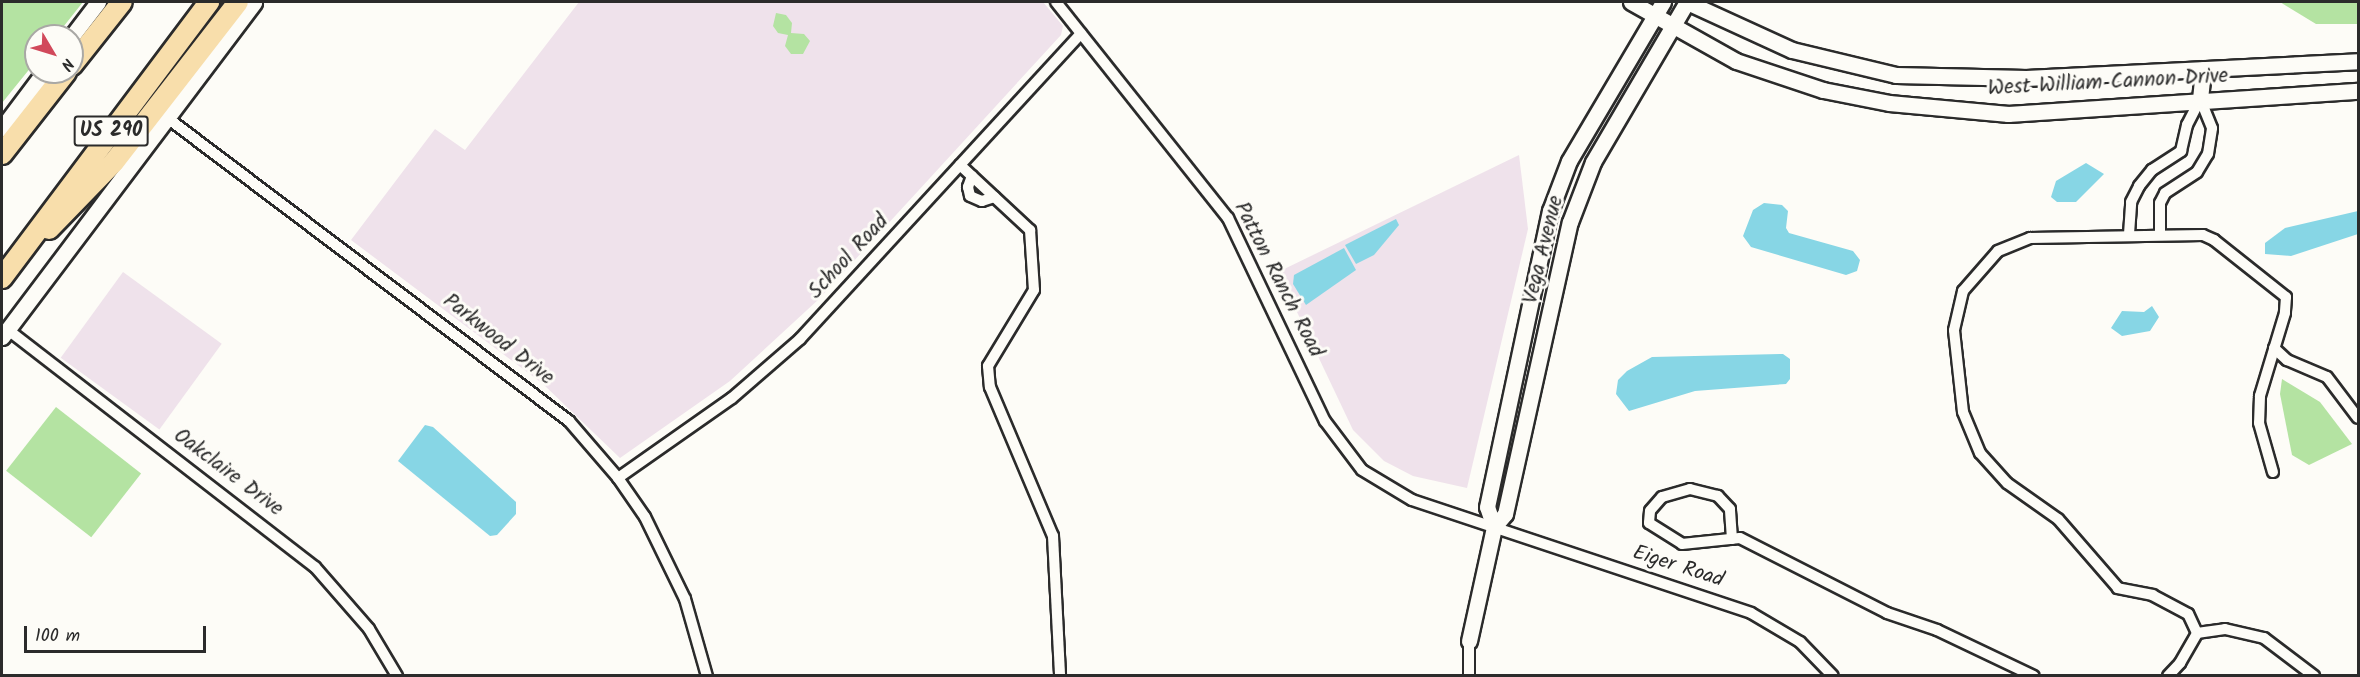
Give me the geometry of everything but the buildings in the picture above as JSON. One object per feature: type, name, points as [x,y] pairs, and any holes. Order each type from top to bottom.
[{"type":"highway","points":[[84,50],[122,2]]},
{"type":"highway","name":"US 290","points":[[2,278],[209,2]]},
{"type":"highway","points":[[14,261],[114,162],[238,2]]},
{"type":"highway","points":[[2,154],[57,84]]},
{"type":"main road","points":[[81,24],[98,2]]},
{"type":"main road","points":[[4,333],[254,2]]},
{"type":"main road","name":"West William Cannon Drive","points":[[1631,2],[1736,61],[1823,90],[1889,103],[2008,114],[2200,99],[2358,92]]},
{"type":"main road","name":"Vega Avenue","points":[[1494,527],[1487,507],[1550,211],[1569,162],[1663,2]]},
{"type":"main road","name":"West William Cannon Drive","points":[[1687,2],[1792,50],[1896,75],[2026,78],[2358,61]]},
{"type":"main road","name":"Vega Avenue","points":[[1469,641],[1494,527],[1505,514],[1570,222],[1593,162],[1687,2]]},
{"type":"main road","points":[[2200,99],[2204,69]]},
{"type":"main road","points":[[2,128],[35,84]]},
{"type":"street","name":"Patton Ranch Road","points":[[1056,2],[1228,218],[1261,281],[1325,421],[1349,456],[1377,481],[1412,500],[1494,527]]},
{"type":"street","name":"School Road","points":[[618,478],[768,368],[816,322],[1081,33]]},
{"type":"street","points":[[2129,234],[2131,202],[2139,186],[2152,170],[2181,151],[2187,125],[2200,99]]},
{"type":"street","points":[[2160,234],[2160,203],[2165,193],[2198,172],[2208,154],[2212,128],[2200,99]]},
{"type":"street","name":"Parkwood Drive","points":[[166,117],[534,392],[569,421],[618,478],[667,557],[697,635],[707,675]]},
{"type":"street","points":[[960,165],[1029,230],[1034,290],[988,366],[990,387],[1053,536],[1060,675]]},
{"type":"street","points":[[2198,633],[2188,614],[2153,595],[2118,588],[2058,519],[2007,483],[1980,453],[1963,412],[1954,330],[1963,291],[1998,251],[2030,238],[2129,234],[2204,235],[2286,297],[2285,313],[2259,396],[2259,423],[2273,472]]},
{"type":"street","name":"Oakclaire Drive","points":[[4,333],[315,567],[369,629],[397,675]]},
{"type":"street","points":[[2274,348],[2287,360],[2327,377],[2358,418]]},
{"type":"street","points":[[1732,539],[1730,509],[1718,496],[1690,489],[1662,497],[1650,511],[1649,523],[1682,544],[1732,539],[1740,538],[1887,613],[1937,630],[2034,675]]},
{"type":"street","name":"Eiger Road","points":[[1494,527],[1751,613],[1800,642],[1833,675]]},
{"type":"street","points":[[2198,633],[2225,629],[2264,638],[2314,675]]},
{"type":"street","points":[[2168,675],[2181,663],[2198,633]]},
{"type":"street","name":"Vega Avenue","points":[[1469,641],[1469,675]]},
{"type":"shaded area","points":[[579,2],[1043,2],[1063,26],[1061,35],[819,299],[730,381],[620,458],[543,384],[351,240],[435,129],[465,150]]},
{"type":"shaded area","points":[[1519,155],[1528,229],[1467,488],[1413,476],[1384,461],[1353,430],[1278,272]]},
{"type":"shaded area","points":[[123,272],[222,344],[159,429],[61,358]]},
{"type":"green space","points":[[2,2],[83,2],[66,24],[24,24],[24,76],[2,103]]},
{"type":"green space","points":[[2280,2],[2358,2],[2358,24],[2316,24]]},
{"type":"green space","points":[[776,13],[786,15],[792,23],[791,33],[804,34],[810,41],[803,54],[791,54],[785,46],[788,35],[778,33],[773,26]]},
{"type":"green space","points":[[2282,379],[2320,402],[2352,444],[2309,465],[2292,455],[2280,394]]},
{"type":"green space","points":[[56,407],[141,473],[91,537],[6,471]]},
{"type":"water","points":[[2086,163],[2104,174],[2076,202],[2057,202],[2051,197],[2056,181]]},
{"type":"water","points":[[1764,203],[1782,205],[1788,211],[1786,228],[1789,233],[1853,251],[1860,260],[1857,271],[1846,275],[1751,247],[1743,236],[1753,210]]},
{"type":"water","points":[[2358,211],[2358,234],[2291,256],[2265,254],[2265,243],[2285,228]]},
{"type":"water","points":[[1396,219],[1399,225],[1374,255],[1356,264],[1345,245]]},
{"type":"water","points":[[1344,248],[1356,270],[1306,305],[1293,284],[1294,275]]},
{"type":"water","points":[[2152,306],[2159,317],[2150,331],[2122,336],[2111,328],[2122,311],[2144,312]]},
{"type":"water","points":[[1783,354],[1790,359],[1790,379],[1786,384],[1695,391],[1629,411],[1616,394],[1618,380],[1627,371],[1652,357]]},
{"type":"water","points":[[425,425],[433,427],[516,502],[516,514],[497,535],[490,536],[398,461]]}]
